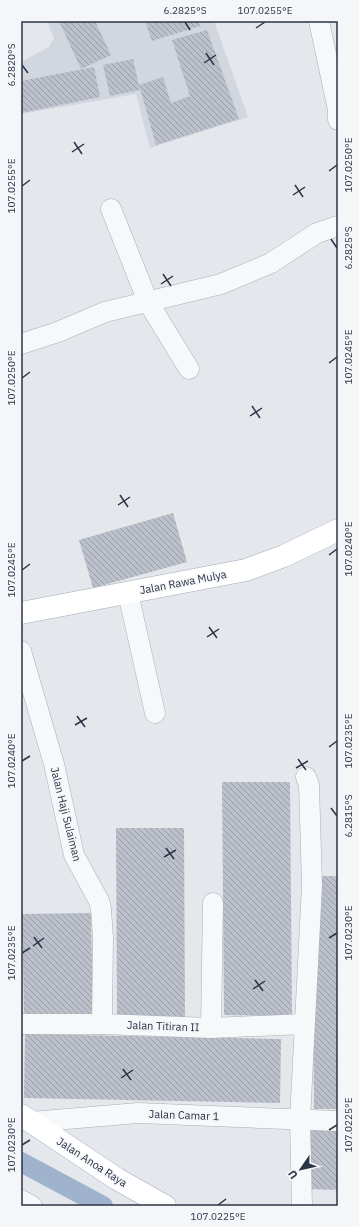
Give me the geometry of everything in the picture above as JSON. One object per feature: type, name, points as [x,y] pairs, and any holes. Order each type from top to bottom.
[{"type":"main road","name":"Jalan Rawa Mulya","points":[[21,613],[246,570],[284,556],[338,530]]},
{"type":"main road","name":"Jalan Anoa Raya","points":[[26,1119],[118,1179],[165,1206]]},
{"type":"street","points":[[319,21],[338,110],[338,120]]},
{"type":"street","points":[[111,209],[148,302],[189,369]]},
{"type":"street","points":[[21,344],[58,332],[105,312],[221,284],[271,263],[317,233],[338,226]]},
{"type":"street","points":[[128,593],[155,713]]},
{"type":"street","name":"Jalan Haji Sulaiman","points":[[21,651],[54,764],[74,855],[99,900],[101,909],[103,938],[102,1024]]},
{"type":"street","points":[[302,1206],[300,1120],[312,885],[309,785],[306,777]]},
{"type":"street","points":[[211,1028],[213,903]]},
{"type":"street","name":"Jalan Titiran II","points":[[21,1024],[102,1024],[211,1028],[304,1024]]},
{"type":"street","name":"Jalan Camar 1","points":[[26,1119],[138,1113],[338,1121]]},
{"type":"street","points":[[21,1200],[32,1206]]},
{"type":"shaded area","points":[[47,21],[214,21],[248,117],[150,148],[136,94],[21,114],[21,62],[49,47],[54,38]]},
{"type":"building","points":[[59,21],[95,21],[111,55],[81,69]]},
{"type":"building","points":[[145,21],[198,21],[200,26],[152,41]]},
{"type":"building","points":[[207,30],[239,119],[156,145],[139,85],[163,77],[171,103],[190,96],[172,40]]},
{"type":"building","points":[[133,59],[140,90],[110,96],[103,65]]},
{"type":"building","points":[[94,67],[100,97],[21,113],[21,81]]},
{"type":"building","points":[[173,513],[187,562],[93,588],[79,540]]},
{"type":"building","points":[[222,782],[290,782],[292,1016],[224,1015]]},
{"type":"building","points":[[116,828],[184,828],[185,1021],[117,1021]]},
{"type":"building","points":[[312,876],[338,876],[338,1109],[314,1109]]},
{"type":"building","points":[[91,913],[93,1016],[24,1017],[22,914]]},
{"type":"building","points":[[25,1034],[281,1039],[280,1103],[24,1098]]},
{"type":"building","points":[[307,1126],[338,1126],[338,1190],[307,1189]]},
{"type":"waterway","points":[[21,1162],[103,1206]]}]
